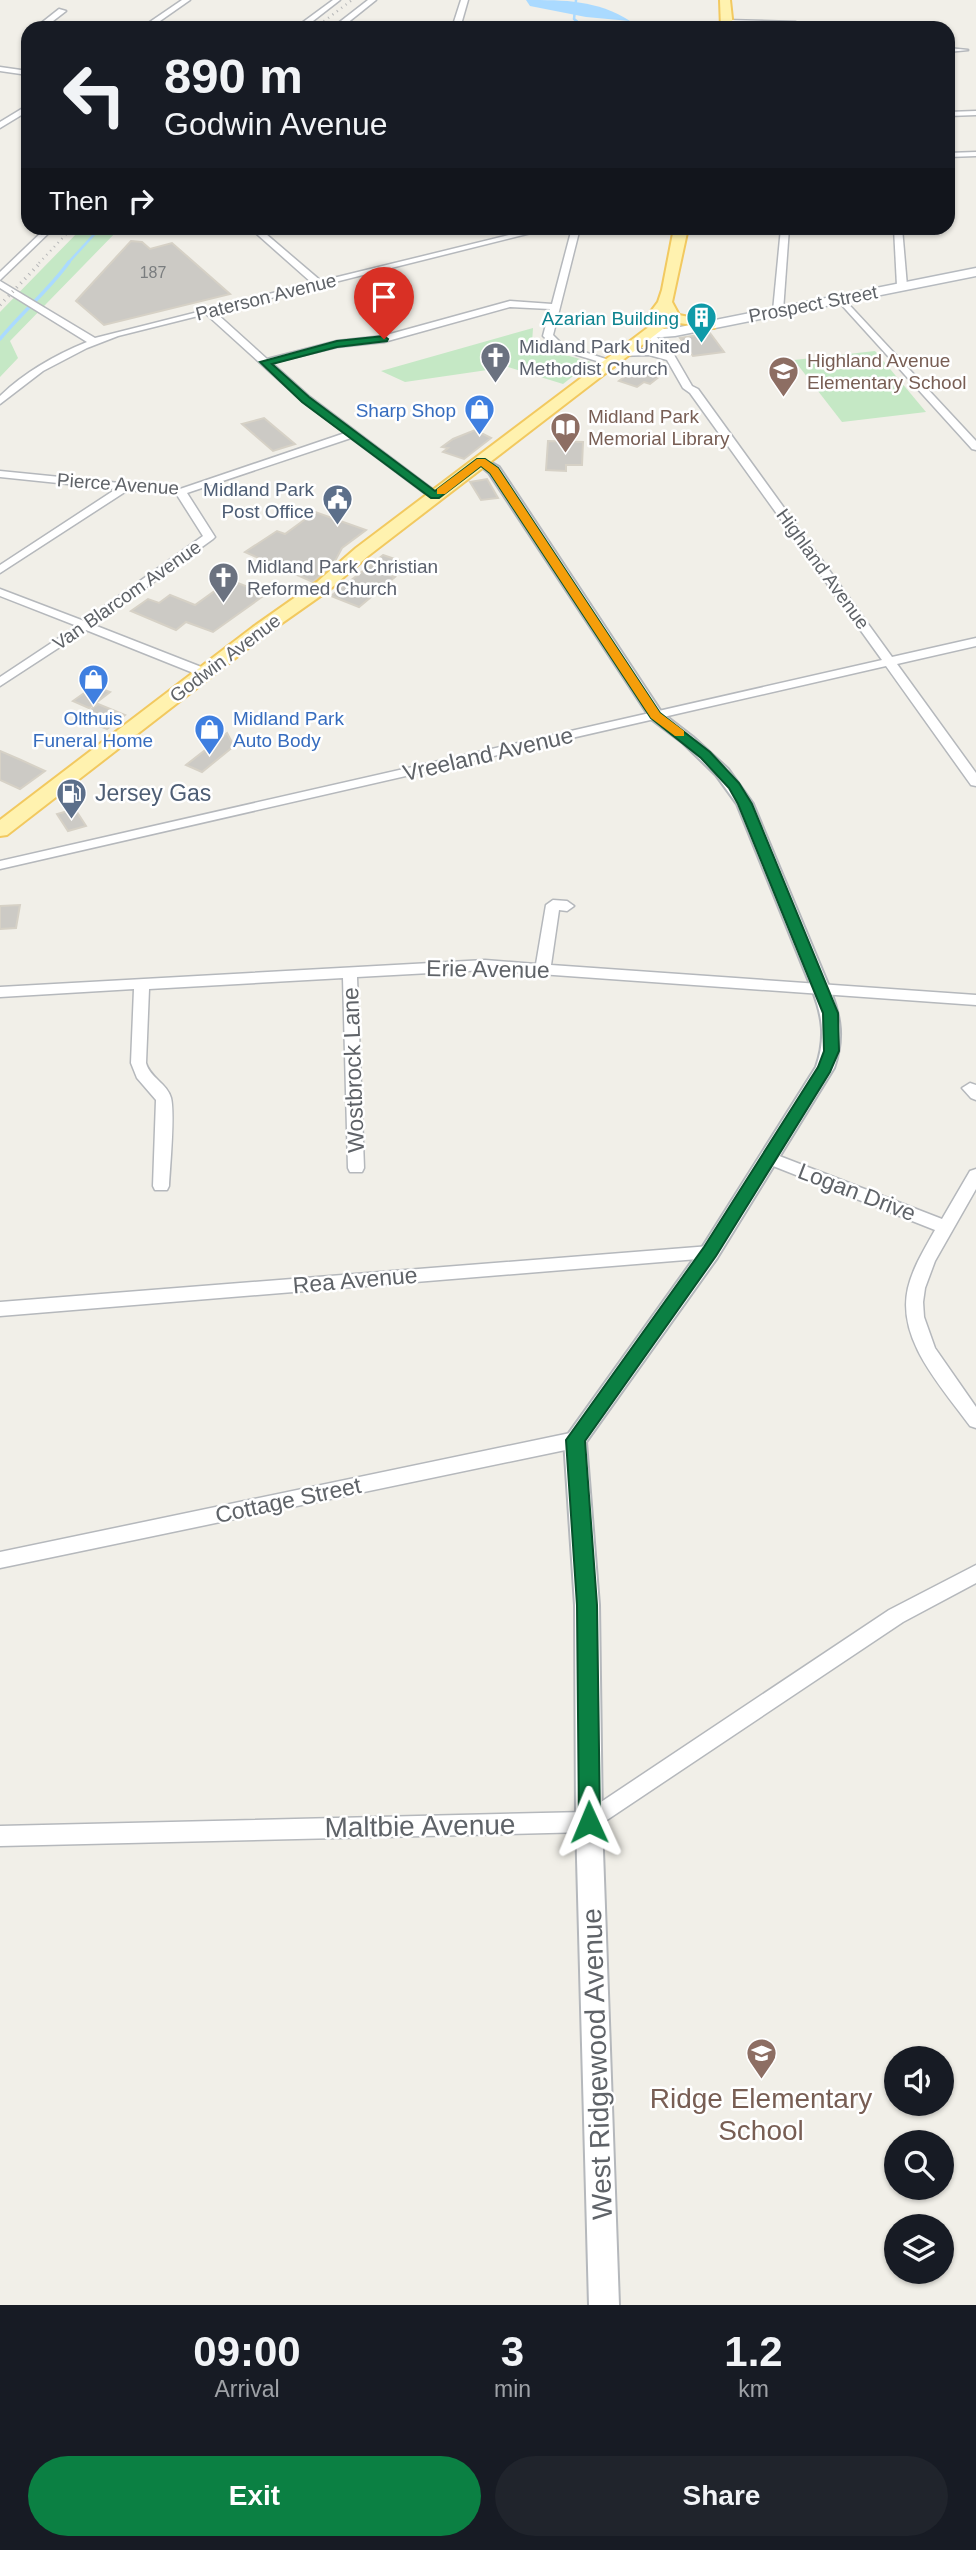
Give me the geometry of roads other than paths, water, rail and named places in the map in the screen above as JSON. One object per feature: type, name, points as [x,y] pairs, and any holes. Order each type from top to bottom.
[{"type":"main road","points":[[725,0],[727,21]]},
{"type":"main road","name":"Godwin Avenue","points":[[2,825],[323,586],[435,496],[649,334],[650,320],[667,307],[680,235]]},
{"type":"main road","name":"Prospect Street","points":[[649,334],[709,325],[975,273]]},
{"type":"main road","points":[[667,307],[673,318],[709,325]]},
{"type":"street","points":[[156,21],[187,0]]},
{"type":"street","points":[[308,21],[337,0]]},
{"type":"street","points":[[345,21],[372,0]]},
{"type":"street","points":[[458,21],[464,0]]},
{"type":"street","points":[[48,21],[62,11]]},
{"type":"street","points":[[955,50],[964,50]]},
{"type":"street","points":[[0,69],[21,72]]},
{"type":"street","points":[[0,126],[21,112]]},
{"type":"street","points":[[955,114],[976,113]]},
{"type":"street","points":[[955,155],[976,154]]},
{"type":"street","points":[[0,277],[43,235]]},
{"type":"street","points":[[262,235],[319,284]]},
{"type":"street","name":"Paterson Avenue","points":[[0,401],[41,367],[94,341],[507,235]]},
{"type":"street","points":[[574,235],[549,332],[550,340],[560,347],[616,358],[649,352],[669,357]]},
{"type":"street","points":[[778,311],[784,235]]},
{"type":"street","points":[[898,235],[902,286]]},
{"type":"street","points":[[0,284],[94,341]]},
{"type":"street","points":[[841,299],[976,447]]},
{"type":"street","points":[[265,362],[337,344],[384,339],[510,304],[556,307]]},
{"type":"street","points":[[208,311],[306,399],[435,496]]},
{"type":"street","name":"Highland Avenue","points":[[649,334],[661,342],[688,387],[694,391],[976,782]]},
{"type":"street","name":"Pierce Avenue","points":[[0,474],[181,492],[352,434]]},
{"type":"street","points":[[481,461],[494,470],[656,716],[705,755],[734,786],[745,804],[830,1013],[831,1051],[825,1068],[710,1252],[575,1440]]},
{"type":"street","points":[[0,570],[127,486]]},
{"type":"street","name":"Van Blarcom Avenue","points":[[0,682],[85,626],[209,537],[181,492]]},
{"type":"street","points":[[0,592],[205,673]]},
{"type":"street","name":"Vreeland Avenue","points":[[0,865],[976,642]]},
{"type":"street","points":[[543,967],[553,905],[567,906]]},
{"type":"street","name":"Erie Avenue","points":[[0,992],[142,986],[443,966],[543,967],[976,1000]]},
{"type":"street","name":"Wostbrock Lane","points":[[350,972],[356,1168]]},
{"type":"street","points":[[142,986],[138,1062],[144,1076],[162,1091],[164,1100],[162,1185]]},
{"type":"street","name":"Logan Drive","points":[[769,1158],[946,1227]]},
{"type":"street","points":[[975,1177],[917,1280],[914,1298],[915,1319],[928,1353],[976,1421]]},
{"type":"street","name":"Rea Avenue","points":[[0,1309],[710,1252]]},
{"type":"street","name":"Cottage Street","points":[[0,1560],[575,1440]]},
{"type":"street","name":"West Ridgewood Avenue","points":[[575,1440],[587,1605],[589,1822],[604,2305]]},
{"type":"street","points":[[589,1822],[896,1616],[976,1573]]},
{"type":"street","name":"Maltbie Avenue","points":[[0,1836],[589,1822]]},
{"type":"water","points":[[526,0],[593,5],[630,21],[586,17],[530,6]]},
{"type":"waterway","points":[[576,0],[574,19],[576,21]]},
{"type":"waterway","points":[[68,263],[94,235]]},
{"type":"waterway","points":[[0,339],[69,262]]},
{"type":"railway","points":[[324,21],[352,0]]},
{"type":"railway","points":[[39,263],[65,235]]},
{"type":"railway","points":[[0,305],[41,262]]},
{"type":"place","name":"Azarian Building","points":[[702,345]]},
{"type":"place","name":"Midland Park United Methodist Church","points":[[496,384]]},
{"type":"place","name":"Highland Avenue Elementary School","points":[[784,398]]},
{"type":"place","name":"Sharp Shop","points":[[479,437]]},
{"type":"place","name":"Midland Park Memorial Library","points":[[565,454]]},
{"type":"place","name":"Midland Park Post Office","points":[[337,527]]},
{"type":"place","name":"Midland Park Christian Reformed Church","points":[[224,604]]},
{"type":"place","name":"Olthuis Funeral Home","points":[[93,706]]},
{"type":"place","name":"Midland Park Auto Body","points":[[210,756]]},
{"type":"place","name":"Jersey Gas","points":[[72,820]]},
{"type":"place","name":"Ridge Elementary School","points":[[761,2081]]}]
